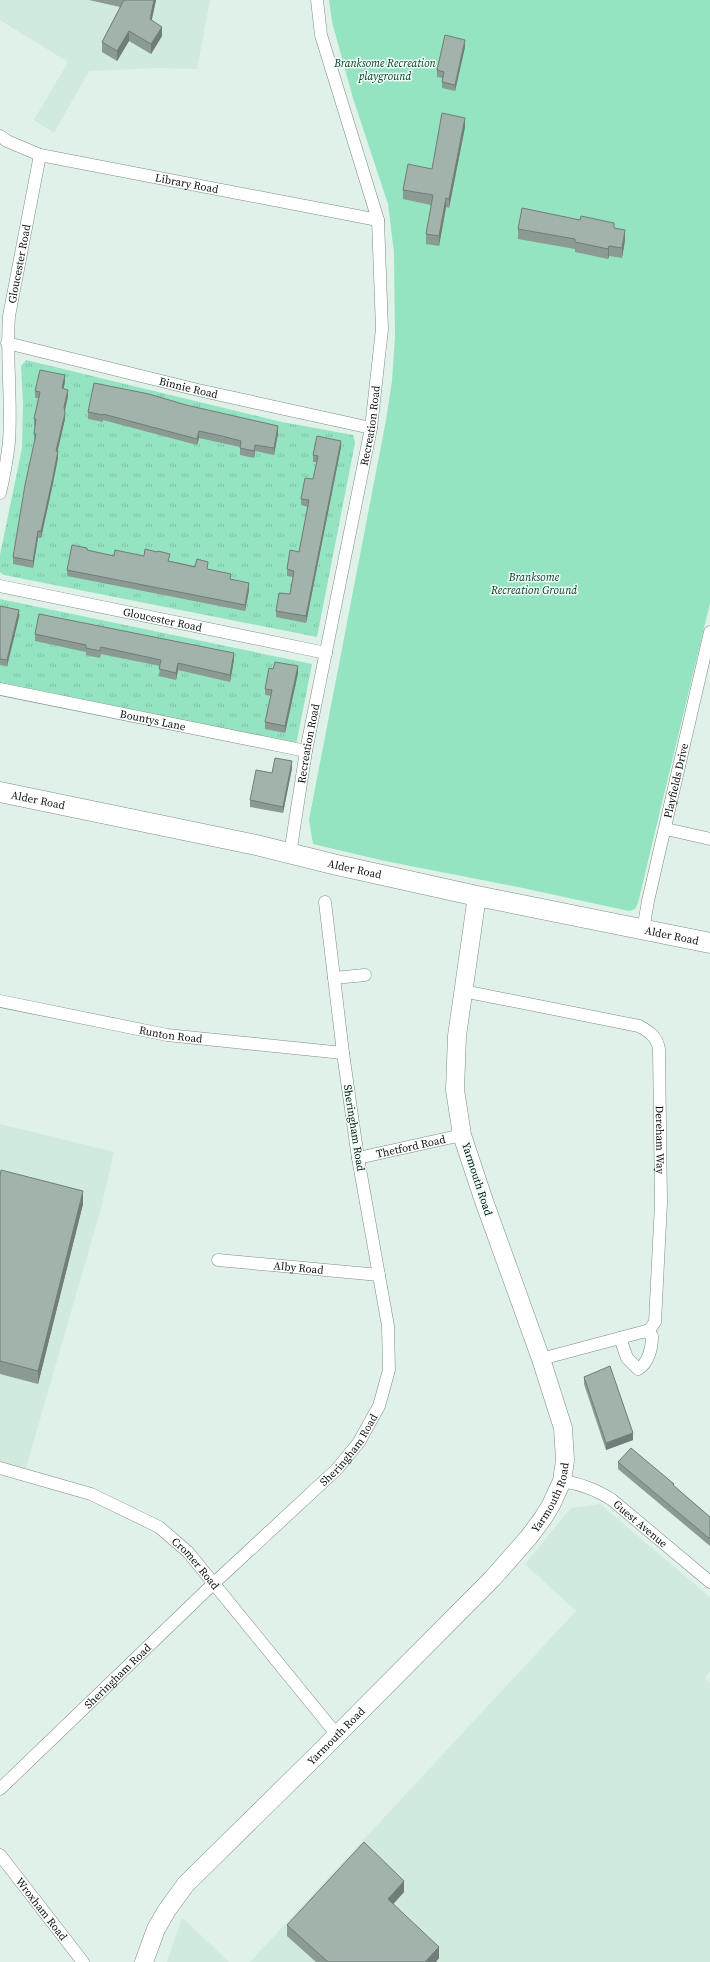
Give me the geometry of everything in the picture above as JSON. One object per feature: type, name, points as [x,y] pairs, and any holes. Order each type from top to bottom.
[{"type":"main road","name":"Alder Road","points":[[0,792],[256,845],[477,896],[710,943]]},
{"type":"street","name":"Recreation Road","points":[[290,854],[306,751],[371,428],[382,329],[378,220],[321,35],[316,0]]},
{"type":"street","name":"Library Road","points":[[0,136],[7,141],[40,155],[378,220]]},
{"type":"street","name":"Gloucester Road","points":[[0,493],[9,443],[10,396],[7,343],[9,316],[40,155]]},
{"type":"street","name":"Binnie Road","points":[[7,343],[198,390],[371,428]]},
{"type":"street","name":"Gloucester Road","points":[[0,586],[326,653]]},
{"type":"street","name":"Playfields Drive","points":[[643,930],[648,901],[666,829],[710,632]]},
{"type":"street","name":"Bountys Lane","points":[[0,689],[306,751]]},
{"type":"street","points":[[666,829],[710,839]]},
{"type":"street","name":"Yarmouth Road","points":[[144,1962],[156,1929],[167,1910],[186,1884],[487,1584],[529,1537],[551,1505],[562,1481],[565,1460],[563,1428],[541,1359],[484,1201],[462,1134],[455,1090],[457,1036],[462,991],[477,896]]},
{"type":"street","name":"Sheringham Road","points":[[0,1789],[213,1584],[336,1470],[359,1442],[379,1406],[389,1370],[388,1326],[358,1158],[343,1053],[325,902]]},
{"type":"street","points":[[334,978],[365,975]]},
{"type":"street","name":"Dereham Way","points":[[462,991],[639,1026],[651,1033],[658,1040],[660,1049],[661,1203],[655,1322],[650,1329],[646,1331]]},
{"type":"street","name":"Runton Road","points":[[0,1001],[167,1035],[343,1053]]},
{"type":"street","name":"Thetford Road","points":[[358,1158],[462,1134]]},
{"type":"street","name":"Alby Road","points":[[218,1260],[379,1275]]},
{"type":"street","points":[[541,1359],[646,1331],[652,1336],[652,1345],[645,1362],[638,1369],[627,1358],[620,1338]]},
{"type":"street","name":"Cromer Road","points":[[0,1468],[91,1494],[159,1527],[188,1552],[337,1735]]},
{"type":"street","name":"Guest Avenue","points":[[562,1481],[582,1484],[611,1499],[710,1582]]},
{"type":"street","name":"Wroxham Road","points":[[0,1855],[83,1962]]},
{"type":"shaded area","points":[[0,0],[210,0],[197,69],[159,68],[89,71],[54,133],[34,120],[68,62],[0,20]]},
{"type":"shaded area","points":[[0,1124],[114,1152],[101,1208],[24,1475],[0,1468]]},
{"type":"shaded area","points":[[600,1504],[710,1597],[710,1671],[705,1678],[710,1683],[710,1962],[250,1962],[576,1611],[525,1564],[571,1508]]},
{"type":"shaded area","points":[[182,1918],[186,1921],[229,1962],[167,1962]]},
{"type":"green space","name":"Branksome Recreation Ground","points":[[329,0],[710,0],[710,603],[638,903],[635,909],[629,911],[518,887],[385,861],[313,844],[309,820],[386,420],[392,381],[395,337],[394,253],[388,204],[353,98],[332,22]]},
{"type":"green space","points":[[26,360],[282,422],[353,435],[355,443],[317,637],[4,575],[0,572],[0,555],[22,448],[23,403],[21,366]]},
{"type":"green space","points":[[0,599],[312,664],[296,745],[0,684]]},
{"type":"building","points":[[124,0],[154,0],[150,19],[162,27],[151,44],[129,31],[117,51],[102,42]]},
{"type":"building","points":[[445,35],[465,40],[455,85],[442,82],[444,72],[437,70]]},
{"type":"building","points":[[442,113],[465,118],[449,199],[446,198],[439,236],[426,234],[433,195],[403,190],[408,164],[432,169]]},
{"type":"building","points":[[522,208],[580,220],[581,216],[614,223],[614,228],[625,230],[622,248],[609,246],[608,249],[575,242],[575,239],[518,229]]},
{"type":"building","points":[[40,370],[65,375],[62,388],[68,390],[64,407],[65,413],[56,451],[58,451],[53,477],[41,531],[38,531],[33,561],[13,557],[25,485],[36,434],[34,434],[36,419],[34,419],[40,392],[35,391]]},
{"type":"building","points":[[94,383],[149,394],[186,405],[278,426],[274,448],[255,445],[254,451],[240,448],[241,441],[222,436],[199,431],[197,439],[103,414],[88,412]]},
{"type":"building","points":[[317,436],[341,441],[306,616],[276,611],[279,593],[290,594],[294,571],[287,569],[290,550],[299,552],[309,500],[301,499],[305,478],[313,479],[318,456],[313,455]]},
{"type":"building","points":[[72,545],[114,556],[115,550],[144,556],[145,549],[158,551],[170,554],[168,561],[195,567],[197,559],[208,562],[207,569],[231,574],[230,579],[249,583],[245,605],[67,570]]},
{"type":"building","points":[[0,606],[19,610],[7,660],[0,659]]},
{"type":"building","points":[[39,614],[234,653],[230,675],[178,663],[176,673],[159,669],[161,660],[101,647],[100,651],[86,648],[86,645],[35,634]]},
{"type":"building","points":[[275,662],[298,666],[285,726],[265,722],[272,690],[265,689],[269,668],[273,669]]},
{"type":"building","points":[[275,758],[292,761],[283,807],[250,800],[256,770],[272,773]]},
{"type":"building","points":[[1,1170],[83,1191],[38,1371],[0,1361]]},
{"type":"building","points":[[610,1366],[633,1433],[606,1443],[584,1377]]},
{"type":"building","points":[[631,1448],[710,1517],[710,1539],[618,1462]]},
{"type":"building","points":[[364,1842],[404,1881],[388,1899],[439,1947],[425,1962],[328,1962],[287,1925]]},
{"type":"park label","name":"Branksome Recreation playground","points":[[385,69]]}]
